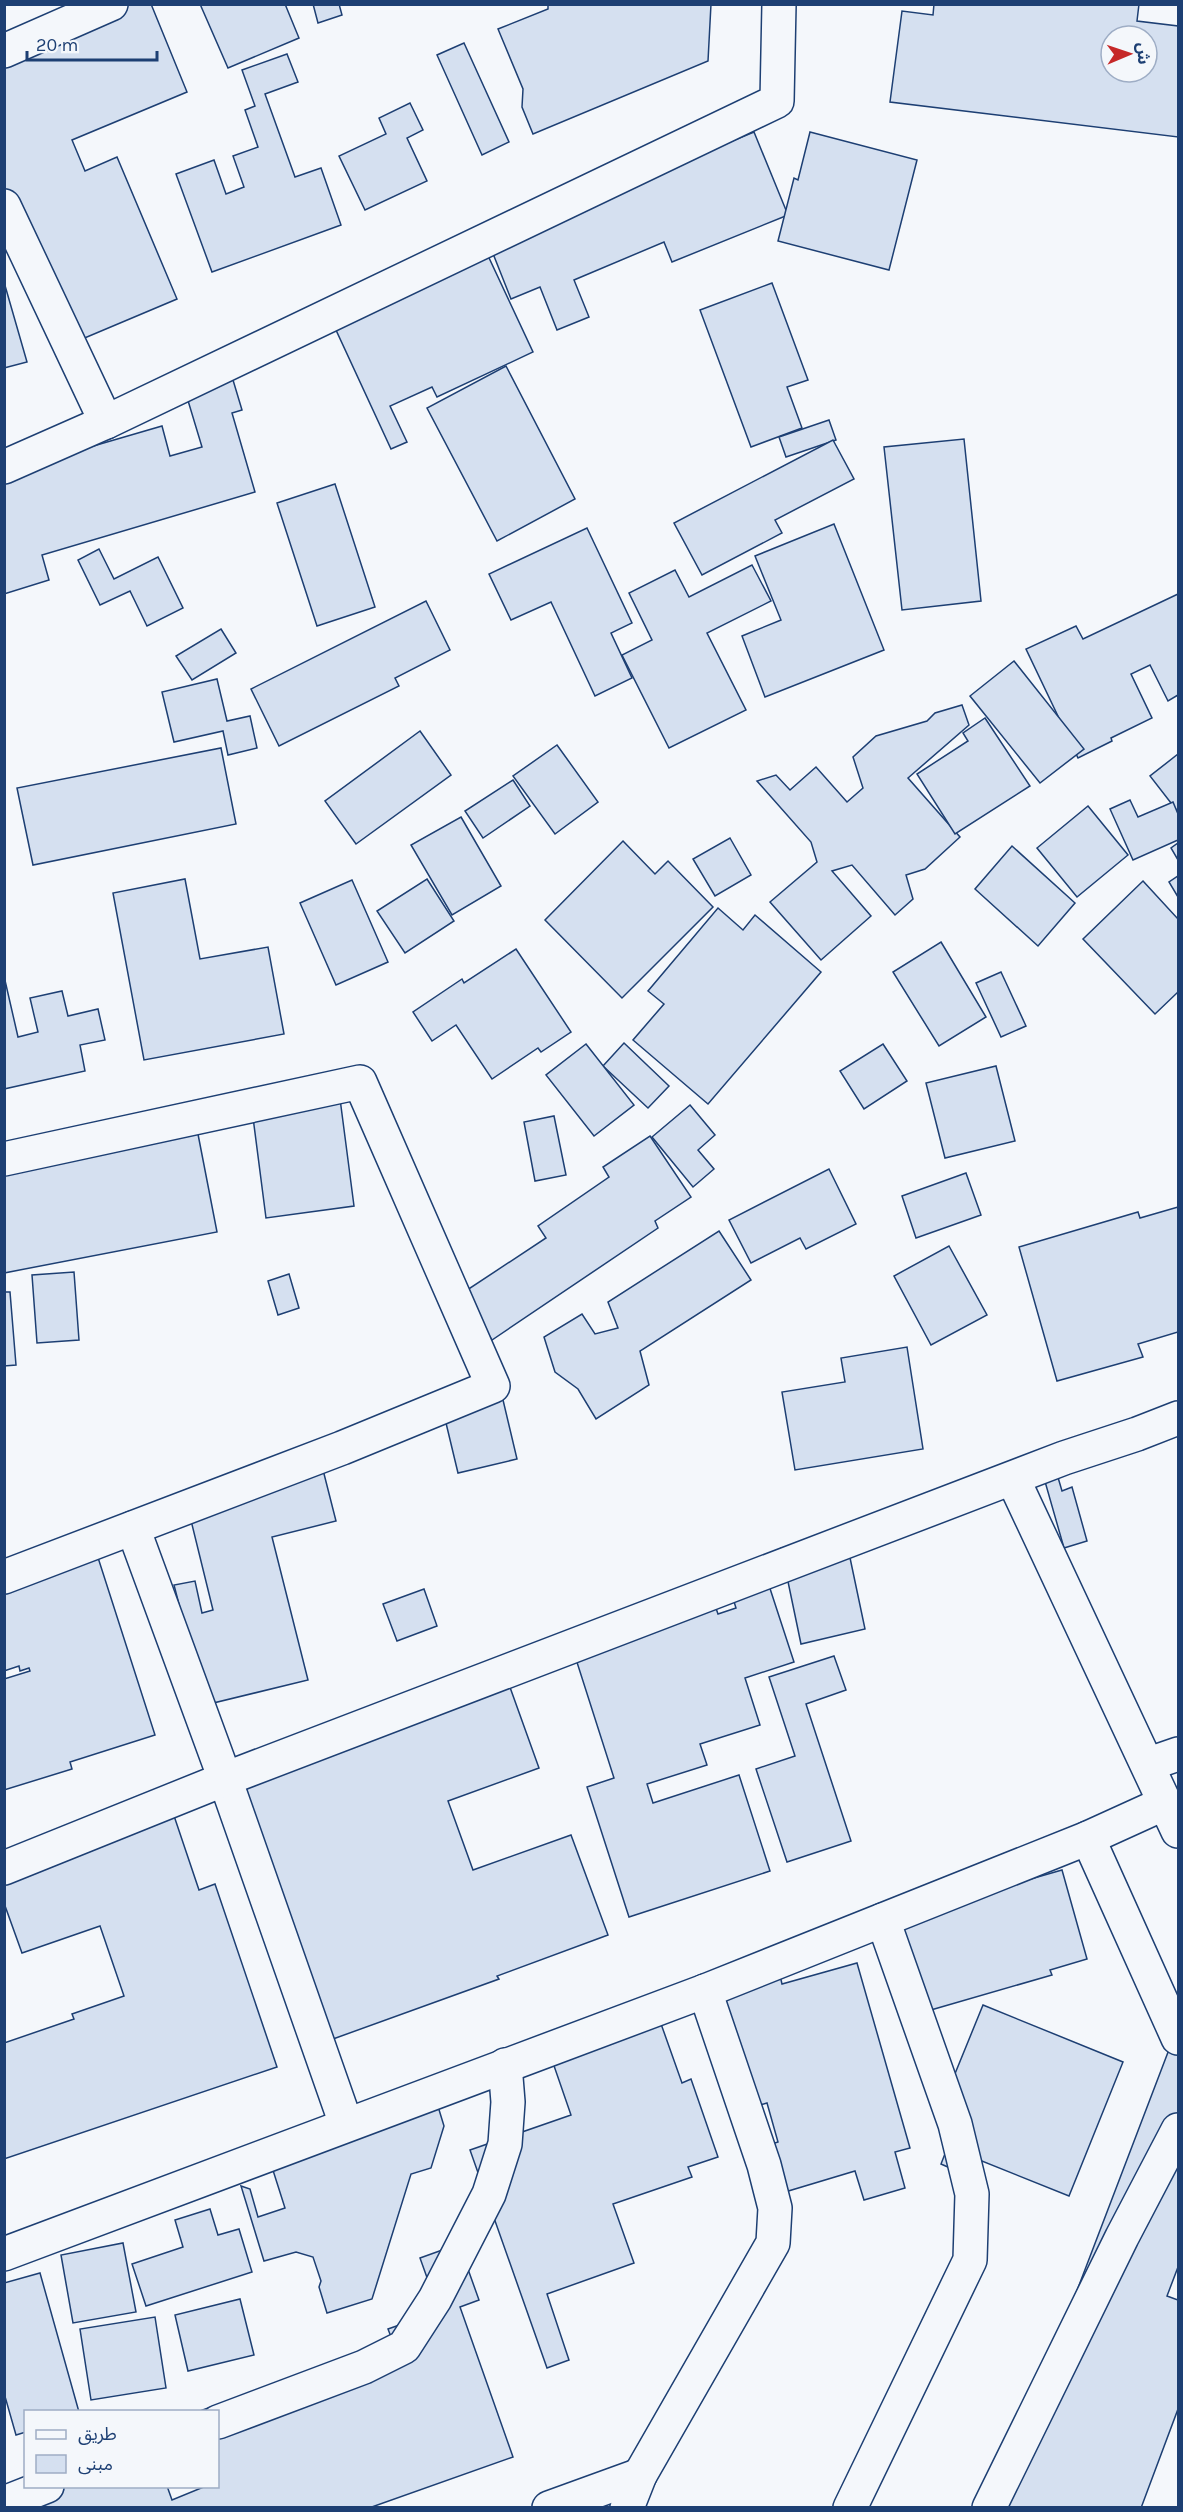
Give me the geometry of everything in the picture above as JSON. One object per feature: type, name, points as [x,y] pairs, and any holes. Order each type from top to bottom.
[{"type":"street","points":[[4,51],[111,4]]},
{"type":"street","points":[[4,467],[106,422],[777,101],[778,4]]},
{"type":"street","points":[[4,206],[106,422]]},
{"type":"street","points":[[4,1159],[360,1082],[493,1386],[4,1577]]},
{"type":"street","points":[[4,1868],[225,1779],[1064,1458],[1179,1418]]},
{"type":"street","points":[[4,2254],[705,1991],[1088,1838],[1172,1817],[1164,1759],[1013,1479]]},
{"type":"street","points":[[133,1528],[225,1779],[346,2124]]},
{"type":"street","points":[[1088,1838],[1179,2038]]},
{"type":"street","points":[[850,2508],[970,2260],[972,2194],[955,2124],[883,1920]]},
{"type":"street","points":[[627,2508],[640,2475],[773,2243],[775,2208],[764,2164],[705,1991]]},
{"type":"street","points":[[219,2422],[364,2367],[404,2347],[435,2299],[489,2194],[505,2144],[508,2102],[505,2065]]},
{"type":"street","points":[[989,2508],[1122,2237],[1179,2130]]},
{"type":"street","points":[[549,2508],[640,2475]]},
{"type":"street","points":[[7,2508],[5,2503],[44,2488]]},
{"type":"building","points":[[102,4],[151,4],[187,92],[72,140],[85,171],[117,157],[177,299],[68,345],[4,202],[4,46]]},
{"type":"building","points":[[200,4],[285,4],[299,38],[228,68]]},
{"type":"building","points":[[313,4],[339,4],[342,15],[318,23]]},
{"type":"building","points":[[548,4],[711,4],[708,61],[533,134],[522,107],[523,89],[498,29],[548,9]]},
{"type":"building","points":[[934,4],[1139,4],[1137,21],[1178,26],[1178,137],[890,102],[902,11],[933,15]]},
{"type":"building","points":[[464,43],[509,142],[482,155],[437,55]]},
{"type":"building","points":[[287,54],[298,82],[265,94],[295,177],[321,168],[341,225],[212,272],[176,174],[214,160],[226,194],[244,187],[233,156],[258,147],[245,110],[255,106],[242,70]]},
{"type":"building","points":[[410,103],[423,130],[407,138],[427,181],[365,210],[339,156],[386,134],[379,118]]},
{"type":"building","points":[[754,132],[788,215],[672,262],[664,242],[574,280],[589,317],[557,330],[540,287],[511,299],[488,241]]},
{"type":"building","points":[[810,132],[917,160],[889,270],[778,241],[794,178],[798,180]]},
{"type":"building","points":[[483,245],[533,352],[437,397],[432,387],[390,406],[407,442],[391,449],[330,317]]},
{"type":"building","points":[[4,282],[27,362],[4,368]]},
{"type":"building","points":[[772,283],[808,380],[787,387],[802,428],[751,447],[700,310]]},
{"type":"building","points":[[506,366],[575,499],[497,541],[427,408]]},
{"type":"building","points":[[230,370],[242,410],[232,413],[255,492],[42,555],[49,580],[4,594],[4,472],[162,426],[170,456],[202,447],[183,384]]},
{"type":"building","points":[[829,420],[836,440],[786,457],[779,437]]},
{"type":"building","points":[[964,439],[981,601],[902,610],[884,447]]},
{"type":"building","points":[[833,440],[854,479],[775,520],[782,533],[702,575],[674,523]]},
{"type":"building","points":[[335,484],[375,607],[317,626],[277,503]]},
{"type":"building","points":[[834,524],[884,650],[765,697],[742,636],[781,620],[755,556]]},
{"type":"building","points":[[587,528],[632,623],[611,633],[632,678],[595,696],[551,602],[511,620],[489,574]]},
{"type":"building","points":[[99,549],[114,579],[158,557],[183,608],[147,626],[130,591],[100,605],[78,560]]},
{"type":"building","points":[[752,565],[771,601],[707,633],[746,710],[669,748],[622,655],[652,640],[629,593],[675,570],[689,597]]},
{"type":"building","points":[[1178,594],[1178,695],[1168,701],[1150,665],[1131,674],[1152,718],[1111,738],[1112,741],[1078,758],[1026,649],[1076,626],[1083,639]]},
{"type":"building","points":[[426,601],[450,650],[395,678],[399,686],[279,746],[251,689]]},
{"type":"building","points":[[221,629],[236,653],[192,680],[176,656]]},
{"type":"building","points":[[1014,661],[1084,749],[1040,783],[970,696]]},
{"type":"building","points":[[217,679],[227,721],[250,716],[257,748],[228,755],[223,731],[174,742],[162,692]]},
{"type":"building","points":[[962,705],[969,725],[908,778],[960,837],[925,869],[906,875],[913,899],[895,915],[852,865],[832,871],[871,916],[821,960],[770,902],[817,862],[811,842],[757,781],[776,775],[790,790],[816,767],[847,802],[863,788],[853,757],[876,736],[927,721],[935,713]]},
{"type":"building","points":[[985,718],[1030,786],[955,834],[917,774],[968,741],[963,733]]},
{"type":"building","points":[[420,731],[451,775],[356,844],[325,801]]},
{"type":"building","points":[[557,745],[598,802],[555,834],[513,776]]},
{"type":"building","points":[[221,748],[236,824],[33,865],[17,788]]},
{"type":"building","points":[[1178,754],[1178,812],[1150,776]]},
{"type":"building","points":[[513,780],[530,806],[483,838],[465,811]]},
{"type":"building","points":[[1130,800],[1138,817],[1173,802],[1178,814],[1178,840],[1133,860],[1110,809]]},
{"type":"building","points":[[1088,806],[1128,855],[1077,897],[1037,848]]},
{"type":"building","points":[[461,817],[501,886],[452,915],[411,845]]},
{"type":"building","points":[[730,838],[751,875],[715,896],[693,859]]},
{"type":"building","points":[[623,841],[655,874],[668,861],[713,907],[622,998],[545,920]]},
{"type":"building","points":[[1178,843],[1178,860],[1171,848]]},
{"type":"building","points":[[1012,846],[1075,903],[1038,946],[975,889]]},
{"type":"building","points":[[1178,876],[1178,897],[1169,882]]},
{"type":"building","points":[[185,879],[200,959],[268,947],[284,1034],[144,1060],[113,893]]},
{"type":"building","points":[[427,879],[454,921],[405,953],[377,911]]},
{"type":"building","points":[[352,880],[388,962],[336,985],[300,903]]},
{"type":"building","points":[[1143,881],[1178,919],[1178,992],[1155,1014],[1083,939]]},
{"type":"building","points":[[718,908],[743,930],[755,915],[821,972],[708,1104],[633,1040],[664,1004],[648,991]]},
{"type":"building","points":[[941,942],[986,1017],[939,1046],[893,972]]},
{"type":"building","points":[[516,949],[571,1032],[541,1052],[538,1048],[492,1079],[456,1025],[432,1041],[413,1012],[462,979],[464,983]]},
{"type":"building","points":[[1001,972],[1026,1026],[1001,1037],[976,983]]},
{"type":"building","points":[[4,976],[18,1037],[38,1032],[30,998],[62,991],[68,1016],[98,1009],[105,1040],[80,1045],[85,1071],[4,1089]]},
{"type":"building","points":[[624,1043],[669,1086],[648,1108],[603,1066]]},
{"type":"building","points":[[586,1044],[634,1105],[594,1136],[546,1075]]},
{"type":"building","points":[[883,1044],[907,1081],[864,1109],[840,1071]]},
{"type":"building","points":[[996,1066],[1015,1141],[945,1158],[926,1083]]},
{"type":"building","points":[[339,1091],[354,1206],[266,1218],[251,1102]]},
{"type":"building","points":[[690,1105],[715,1135],[698,1150],[714,1169],[693,1187],[652,1137]]},
{"type":"building","points":[[554,1116],[566,1175],[535,1181],[524,1122]]},
{"type":"building","points":[[197,1129],[217,1232],[4,1273],[4,1166]]},
{"type":"building","points":[[650,1136],[691,1197],[655,1221],[658,1228],[492,1340],[461,1294],[546,1238],[538,1226],[609,1177],[603,1167]]},
{"type":"building","points":[[829,1169],[856,1224],[806,1249],[800,1238],[751,1263],[729,1220]]},
{"type":"building","points":[[966,1173],[981,1215],[916,1238],[902,1196]]},
{"type":"building","points":[[1178,1207],[1178,1332],[1138,1344],[1143,1357],[1057,1381],[1019,1247],[1138,1212],[1140,1218]]},
{"type":"building","points":[[719,1231],[751,1280],[640,1351],[649,1385],[596,1419],[578,1389],[555,1372],[544,1337],[582,1314],[595,1334],[618,1328],[608,1302]]},
{"type":"building","points":[[949,1246],[987,1315],[931,1345],[894,1276]]},
{"type":"building","points":[[74,1272],[79,1340],[37,1343],[32,1275]]},
{"type":"building","points":[[289,1274],[299,1308],[278,1315],[268,1281]]},
{"type":"building","points":[[4,1292],[10,1292],[16,1365],[4,1366]]},
{"type":"building","points":[[907,1347],[923,1449],[795,1470],[782,1392],[845,1382],[841,1358]]},
{"type":"building","points":[[499,1383],[517,1459],[458,1473],[440,1398]]},
{"type":"building","points":[[321,1462],[336,1521],[272,1537],[308,1680],[205,1705],[174,1585],[195,1581],[202,1613],[213,1610],[185,1496]]},
{"type":"building","points":[[1057,1474],[1062,1491],[1072,1487],[1087,1541],[1064,1548],[1044,1478]]},
{"type":"building","points":[[845,1534],[865,1629],[801,1644],[781,1548]]},
{"type":"building","points":[[93,1542],[155,1735],[70,1762],[72,1769],[4,1790],[4,1679],[30,1671],[29,1668],[20,1671],[19,1666],[4,1671],[4,1571]]},
{"type":"building","points":[[762,1564],[794,1662],[745,1678],[760,1725],[700,1744],[707,1765],[647,1784],[653,1803],[739,1775],[770,1871],[629,1917],[587,1787],[614,1778],[567,1631],[708,1585],[718,1614],[736,1608],[726,1576]]},
{"type":"building","points":[[424,1589],[437,1626],[397,1641],[383,1604]]},
{"type":"building","points":[[834,1656],[846,1690],[806,1704],[851,1841],[787,1862],[756,1769],[795,1756],[769,1677]]},
{"type":"building","points":[[502,1665],[539,1768],[448,1801],[473,1870],[571,1835],[608,1935],[497,1976],[499,1979],[333,2039],[238,1784]]},
{"type":"building","points":[[167,1795],[199,1890],[215,1884],[277,2067],[4,2159],[4,2043],[74,2019],[72,2014],[124,1996],[100,1926],[22,1953],[4,1903],[4,1850]]},
{"type":"building","points":[[1062,1870],[1087,1959],[1050,1970],[1052,1975],[917,2014],[889,1920]]},
{"type":"building","points":[[857,1963],[910,2148],[895,2152],[905,2188],[864,2200],[855,2171],[775,2195],[762,2147],[778,2142],[767,2103],[743,2110],[695,1994],[779,1971],[782,1984]]},
{"type":"building","points":[[983,2005],[1123,2062],[1069,2196],[957,2151],[950,2168],[941,2164],[960,2115],[941,2108]]},
{"type":"building","points":[[660,2021],[682,2083],[691,2079],[718,2157],[688,2167],[692,2177],[613,2204],[634,2263],[547,2294],[569,2360],[547,2368],[470,2150],[571,2115],[552,2060]]},
{"type":"building","points":[[1178,2026],[1178,2267],[1167,2296],[1178,2300],[1178,2409],[1141,2508],[994,2508]]},
{"type":"building","points":[[433,2090],[444,2126],[431,2168],[411,2174],[372,2299],[327,2313],[319,2287],[321,2281],[313,2257],[296,2252],[264,2261],[241,2186],[250,2189],[258,2217],[285,2208],[264,2142]]},
{"type":"building","points":[[210,2209],[218,2235],[239,2229],[252,2272],[146,2306],[132,2264],[183,2247],[175,2220]]},
{"type":"building","points":[[123,2243],[136,2312],[73,2323],[61,2255]]},
{"type":"building","points":[[459,2244],[479,2300],[460,2307],[513,2457],[369,2508],[16,2508],[25,2488],[168,2488],[172,2500],[201,2488],[219,2488],[219,2410],[203,2410],[393,2342],[388,2329],[439,2311],[420,2258]]},
{"type":"building","points":[[40,2273],[78,2410],[24,2410],[24,2433],[16,2435],[4,2393],[4,2283]]},
{"type":"building","points":[[240,2299],[254,2355],[188,2371],[175,2315]]},
{"type":"building","points":[[155,2317],[166,2388],[91,2400],[80,2329]]}]
